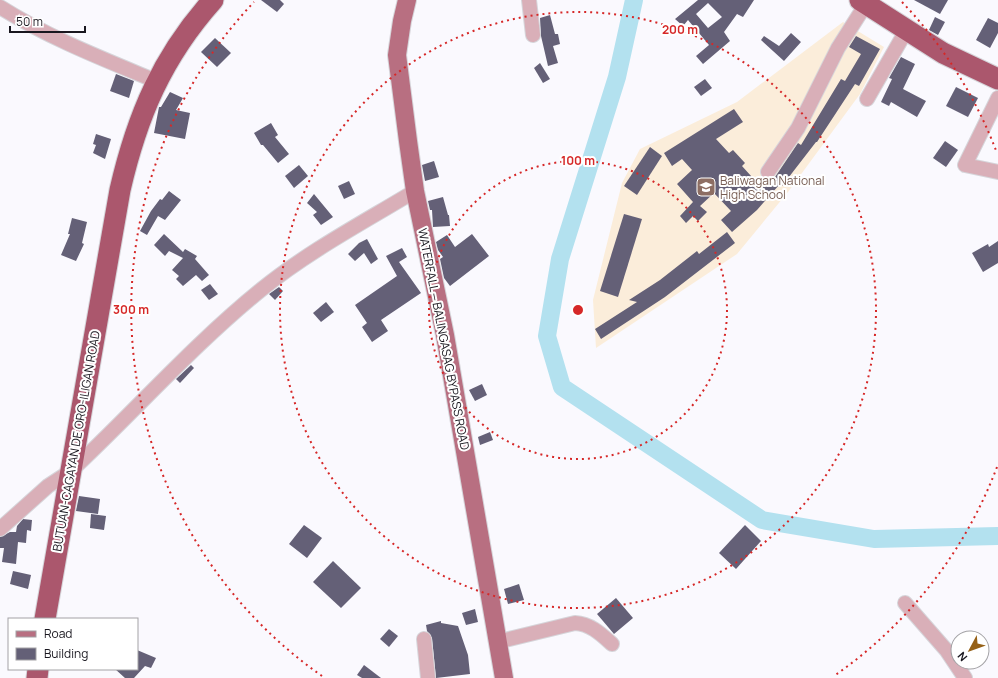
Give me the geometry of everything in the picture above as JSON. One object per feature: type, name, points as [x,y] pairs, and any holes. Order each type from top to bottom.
[{"type":"highway","name":"BUTUAN-CAGAYAN DE ORO-ILIGAN ROAD","points":[[45,618],[120,190],[129,152],[156,81],[168,58],[187,31],[213,0]]},
{"type":"highway","points":[[863,2],[906,31],[943,53],[998,79]]},
{"type":"main road","name":"WATERFALL ‒ BALINGASAG BYPASS ROAD","points":[[407,0],[402,21],[398,55],[416,191],[445,336],[504,678]]},
{"type":"street","points":[[529,0],[533,35]]},
{"type":"street","points":[[768,172],[798,128],[863,2]]},
{"type":"street","points":[[0,7],[21,20],[80,50],[156,81]]},
{"type":"street","points":[[867,99],[906,31]]},
{"type":"street","points":[[998,98],[965,165],[998,172]]},
{"type":"street","points":[[0,529],[48,486],[71,471],[221,326],[262,289],[289,268],[416,191]]},
{"type":"street","points":[[905,603],[947,651],[965,678]]},
{"type":"street","points":[[497,642],[575,623],[584,624],[594,629],[612,644]]},
{"type":"street","points":[[424,639],[428,678]]},
{"type":"shaded area","name":"Baliwagan National High School","points":[[843,22],[884,47],[860,94],[788,192],[737,254],[596,348],[593,300],[622,183],[640,149],[737,102]]},
{"type":"building","points":[[261,0],[280,0],[284,4],[277,12]]},
{"type":"building","points":[[698,0],[754,0],[743,17],[737,14],[724,32],[730,41],[703,64],[696,56],[709,45],[688,20],[683,26],[675,19]],"holes":[[[708,3],[722,17],[708,28],[696,14]]]},
{"type":"building","points":[[914,0],[948,0],[940,14]]},
{"type":"building","points":[[550,15],[555,34],[558,34],[560,44],[553,46],[558,63],[548,66],[541,36],[540,18]]},
{"type":"building","points":[[935,17],[945,22],[938,35],[929,30]]},
{"type":"building","points":[[988,18],[998,23],[998,33],[990,48],[976,40]]},
{"type":"building","points":[[791,33],[801,42],[784,61],[761,40],[764,36],[779,46]]},
{"type":"building","points":[[856,36],[880,49],[859,86],[855,84],[817,142],[782,186],[780,184],[757,210],[732,232],[721,220],[731,211],[714,193],[700,206],[707,212],[698,221],[693,216],[686,223],[680,216],[693,202],[677,184],[692,170],[682,159],[672,166],[664,153],[734,109],[743,122],[716,139],[729,153],[733,150],[745,163],[742,166],[761,187],[766,180],[771,180],[775,177],[798,143],[801,145],[841,79],[845,81],[861,54],[849,47]]},
{"type":"building","points":[[215,38],[231,53],[217,67],[201,52]]},
{"type":"building","points":[[901,57],[915,64],[903,89],[926,101],[917,117],[891,102],[889,106],[881,102],[892,79],[889,78]]},
{"type":"building","points":[[540,63],[550,79],[543,83],[534,68]]},
{"type":"building","points":[[116,74],[134,81],[129,98],[110,91]]},
{"type":"building","points":[[705,79],[712,88],[701,96],[694,87]]},
{"type":"building","points":[[956,87],[978,98],[968,117],[946,106]]},
{"type":"building","points":[[170,92],[183,98],[176,110],[190,113],[185,139],[154,133],[159,107],[161,107]]},
{"type":"building","points":[[271,123],[278,135],[275,137],[289,154],[278,163],[263,145],[261,145],[254,133]]},
{"type":"building","points":[[96,134],[111,139],[105,159],[93,153],[96,145],[93,144]]},
{"type":"building","points":[[945,141],[958,150],[946,167],[933,158]]},
{"type":"building","points":[[650,147],[662,156],[637,195],[624,186]]},
{"type":"building","points":[[434,161],[439,177],[425,181],[422,165]]},
{"type":"building","points":[[299,165],[308,176],[294,188],[285,176]]},
{"type":"building","points":[[349,181],[355,194],[344,199],[338,186]]},
{"type":"building","points":[[169,191],[181,200],[165,220],[158,216],[147,235],[140,231],[151,211],[160,199],[162,200]]},
{"type":"building","points":[[314,194],[333,217],[321,225],[313,215],[317,212],[307,203]]},
{"type":"building","points":[[443,197],[449,215],[450,226],[433,227],[432,210],[430,210],[428,201]]},
{"type":"building","points":[[624,214],[642,219],[618,297],[600,291]]},
{"type":"building","points":[[72,218],[87,222],[82,243],[84,244],[76,261],[61,255],[70,234],[68,234]]},
{"type":"building","points":[[727,232],[735,243],[665,297],[601,339],[595,329],[637,302],[629,300],[660,280],[697,251],[699,254]]},
{"type":"building","points":[[164,234],[183,252],[185,249],[197,256],[195,259],[209,275],[202,281],[196,275],[183,286],[176,279],[179,276],[172,270],[183,258],[169,251],[165,256],[154,245]]},
{"type":"building","points":[[472,234],[489,256],[450,286],[444,278],[440,259],[443,257],[438,250],[436,242],[447,235],[455,247]]},
{"type":"building","points":[[367,239],[378,259],[371,264],[364,253],[355,261],[348,254],[359,243]]},
{"type":"building","points":[[998,241],[998,263],[983,272],[972,253],[988,244],[989,247]]},
{"type":"building","points":[[402,248],[407,257],[399,262],[421,293],[381,320],[388,331],[372,342],[362,327],[367,323],[355,305],[397,276],[386,256]]},
{"type":"building","points":[[210,284],[218,294],[209,300],[201,290]]},
{"type":"building","points":[[279,287],[283,291],[275,300],[269,294]]},
{"type":"building","points":[[326,302],[334,312],[321,322],[313,313]]},
{"type":"building","points":[[191,365],[194,368],[180,383],[176,379]]},
{"type":"building","points":[[482,384],[487,395],[475,401],[469,390]]},
{"type":"building","points":[[490,432],[493,440],[480,445],[478,437]]},
{"type":"building","points":[[79,496],[100,499],[98,514],[76,511]]},
{"type":"building","points":[[91,514],[106,516],[104,530],[90,528]]},
{"type":"building","points":[[23,519],[32,520],[31,531],[27,530],[26,543],[18,542],[16,564],[2,562],[4,548],[0,548],[0,537],[10,532],[16,532],[17,526]]},
{"type":"building","points":[[304,525],[322,538],[307,558],[289,544]]},
{"type":"building","points":[[745,525],[761,541],[736,569],[719,553]]},
{"type":"building","points":[[333,561],[361,588],[341,608],[313,582]]},
{"type":"building","points":[[13,571],[31,575],[28,589],[10,584]]},
{"type":"building","points":[[519,584],[524,600],[508,604],[504,589]]},
{"type":"building","points":[[616,598],[633,618],[614,634],[597,614]]},
{"type":"building","points":[[475,609],[478,622],[466,625],[462,613]]},
{"type":"building","points":[[441,621],[441,623],[458,626],[468,655],[470,674],[436,678],[432,638],[427,631],[426,625]]},
{"type":"building","points":[[389,629],[398,636],[389,647],[380,639]]},
{"type":"building","points":[[138,650],[156,658],[151,668],[145,666],[134,678],[125,678],[116,670],[138,670]]},
{"type":"building","points":[[364,665],[381,678],[362,678],[357,675]]},
{"type":"waterway","points":[[634,0],[617,77],[560,259],[547,336],[562,387],[762,520],[874,539],[998,536]]},
{"type":"place","name":"Baliwagan National High School","points":[[706,187]]}]
